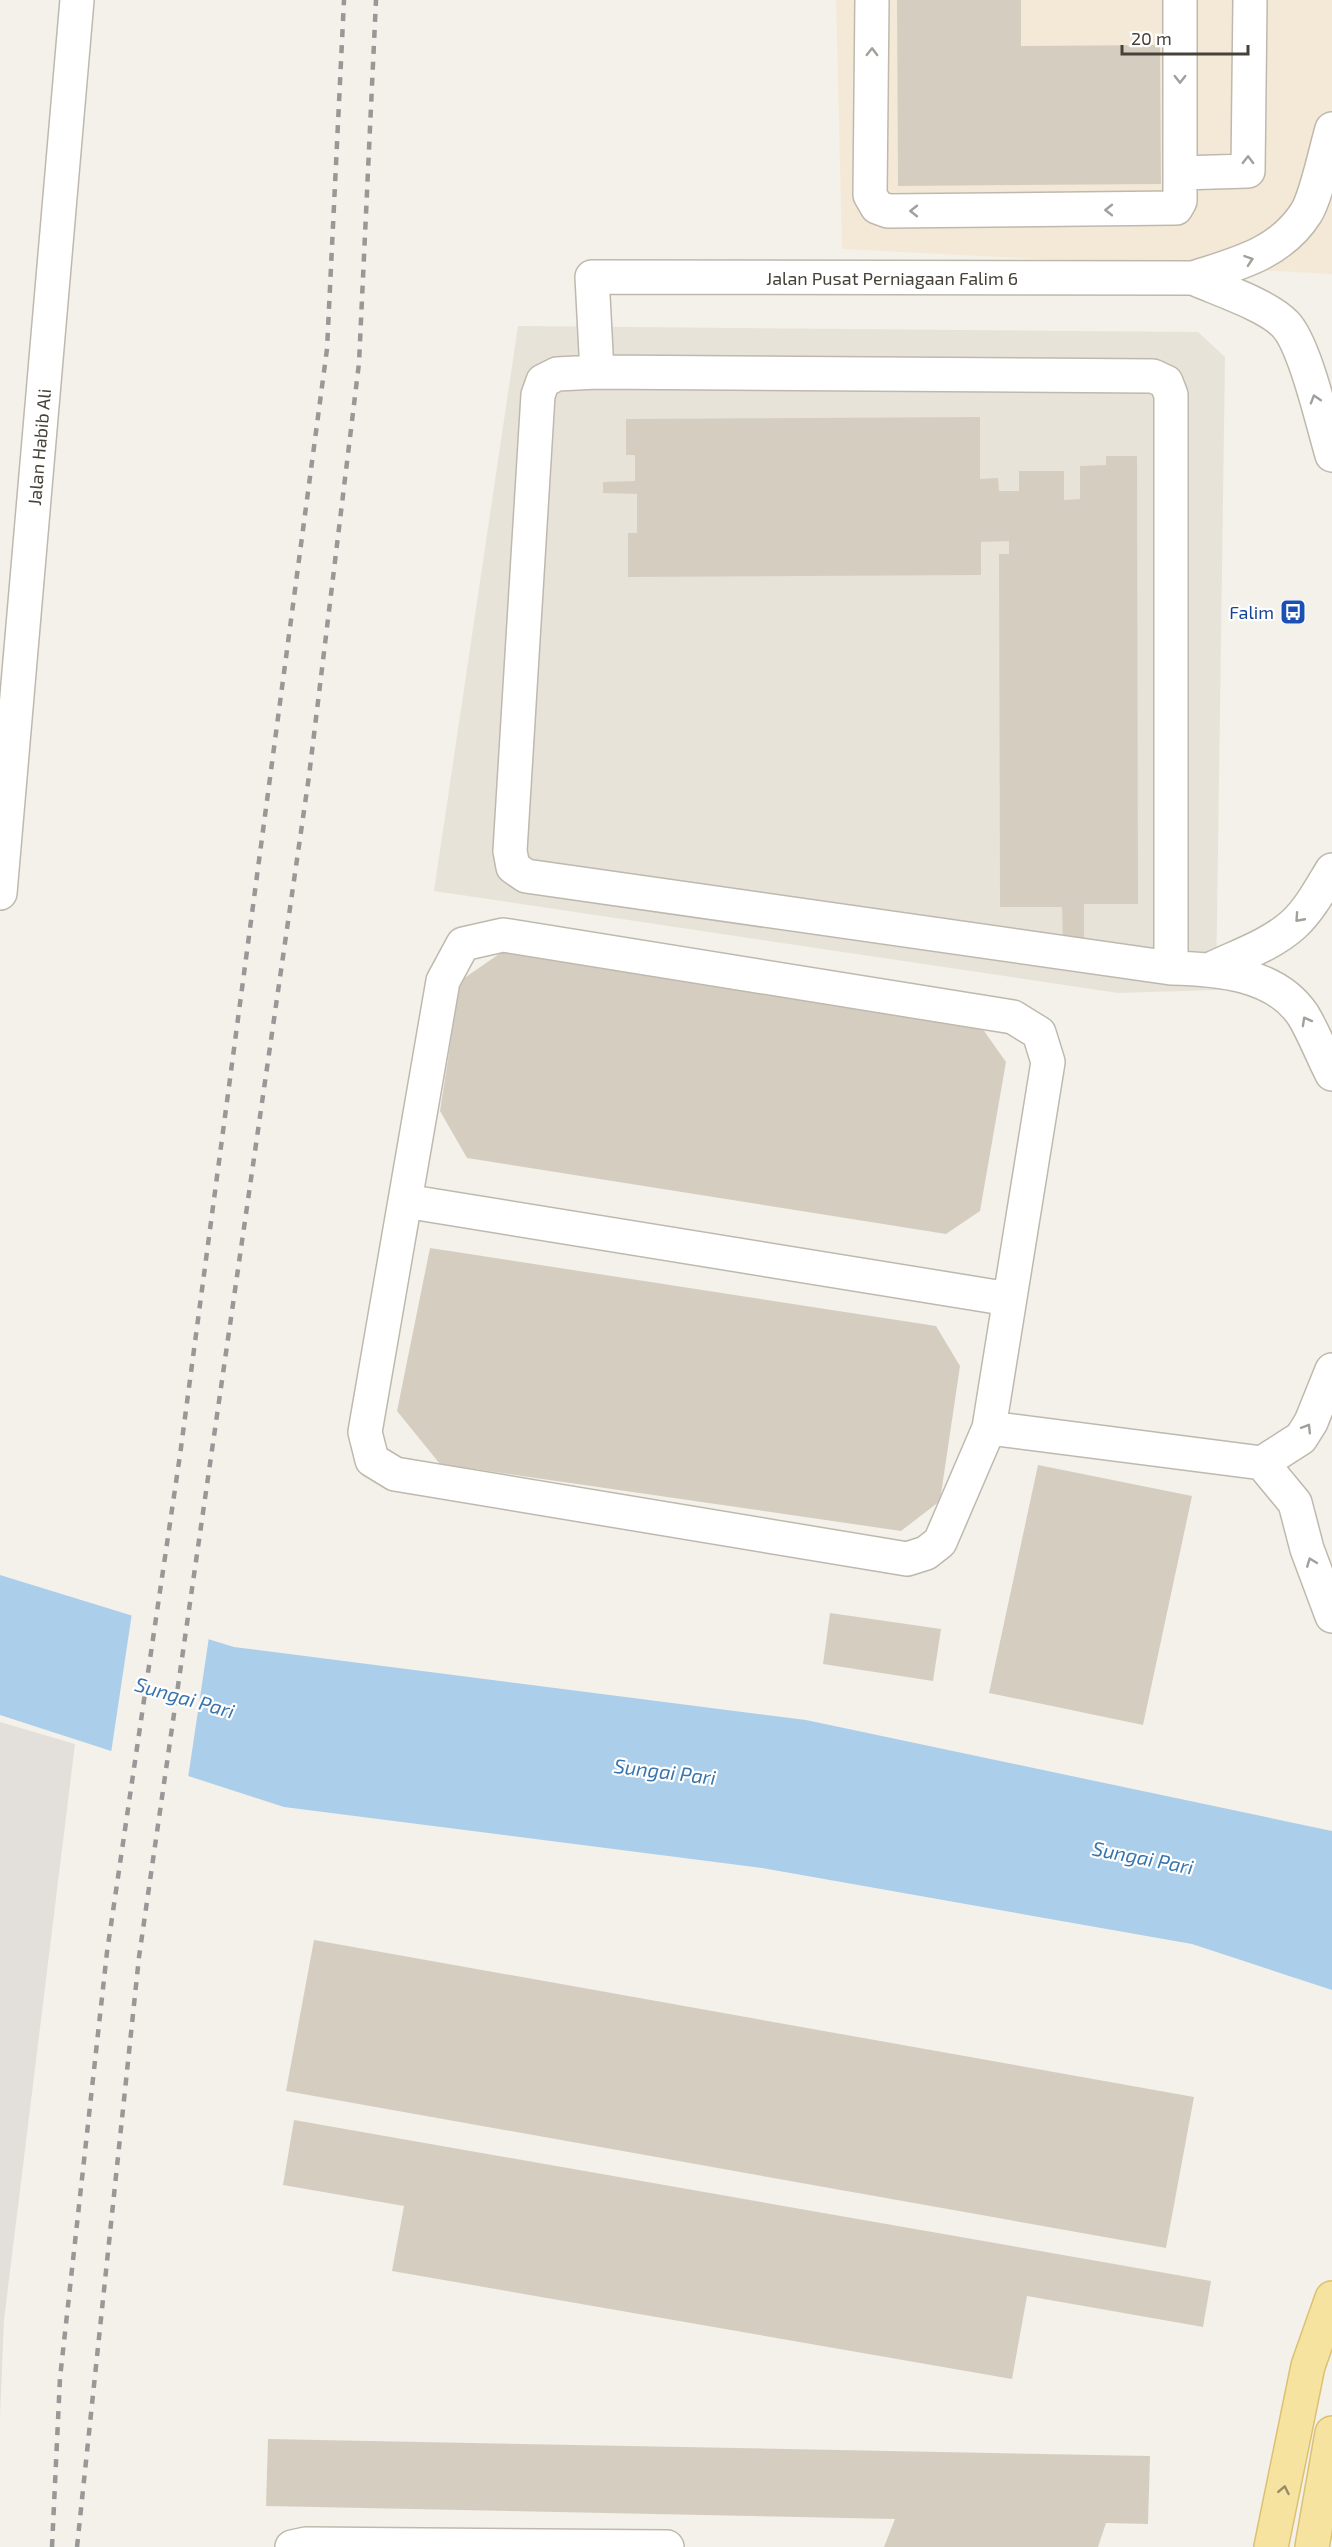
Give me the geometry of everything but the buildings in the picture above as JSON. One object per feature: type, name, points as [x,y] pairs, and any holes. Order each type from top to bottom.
[{"type":"main road","points":[[1271,2547],[1308,2366],[1332,2298]]},
{"type":"main road","points":[[1312,2547],[1332,2433]]},
{"type":"street","name":"Jalan Habib Ali","points":[[0,893],[77,0]]},
{"type":"street","points":[[872,0],[870,195],[877,207],[888,211],[1167,210],[1176,208],[1180,201],[1180,0]]},
{"type":"street","points":[[1180,173],[1248,171],[1250,0]]},
{"type":"street","points":[[1193,278],[1257,257],[1286,238],[1307,212],[1332,129]]},
{"type":"street","name":"Jalan Pusat Perniagaan Falim 6","points":[[597,372],[592,277],[1193,278]]},
{"type":"street","points":[[1193,278],[1261,308],[1285,324],[1301,351],[1332,455]]},
{"type":"street","points":[[1171,968],[1171,396],[1166,382],[1154,376],[597,372],[557,374],[543,381],[538,395],[510,851],[513,867],[526,876],[1171,968],[1211,969],[1276,988],[1290,999],[1303,1015],[1332,1074]]},
{"type":"street","points":[[1211,969],[1278,936],[1295,924],[1332,870]]},
{"type":"street","points":[[503,935],[1013,1017],[1039,1033],[1048,1062],[989,1428],[940,1542],[926,1553],[907,1558],[395,1474],[372,1460],[364,1432],[405,1201],[443,981],[463,944],[503,935]]},
{"type":"street","points":[[405,1201],[1009,1299]]},
{"type":"street","points":[[989,1428],[1262,1463],[1291,1446],[1301,1437],[1311,1422],[1332,1370]]},
{"type":"street","points":[[1262,1463],[1295,1503],[1307,1549],[1332,1616]]},
{"type":"street","points":[[292,2547],[306,2544],[667,2547]]},
{"type":"shaded area","points":[[836,0],[1332,0],[1332,274],[842,249]]},
{"type":"shaded area","points":[[518,326],[1198,332],[1225,357],[1216,990],[1118,993],[434,891]]},
{"type":"shaded area","points":[[0,1722],[75,1744],[4,2320],[0,2417]]},
{"type":"water","name":"Sungai Pari","points":[[0,1575],[234,1647],[806,1720],[1332,1831],[1332,1990],[1192,1944],[762,1868],[284,1807],[0,1715]]},
{"type":"pier","points":[[132,1613],[209,1637],[188,1778],[111,1753]]},
{"type":"railway","points":[[52,2547],[60,2378],[107,1952],[180,1455],[327,349],[344,0]]},
{"type":"railway","points":[[77,2547],[139,1957],[309,776],[359,363],[376,0]]},
{"type":"place","name":"Falim","points":[[1293,612]]}]
